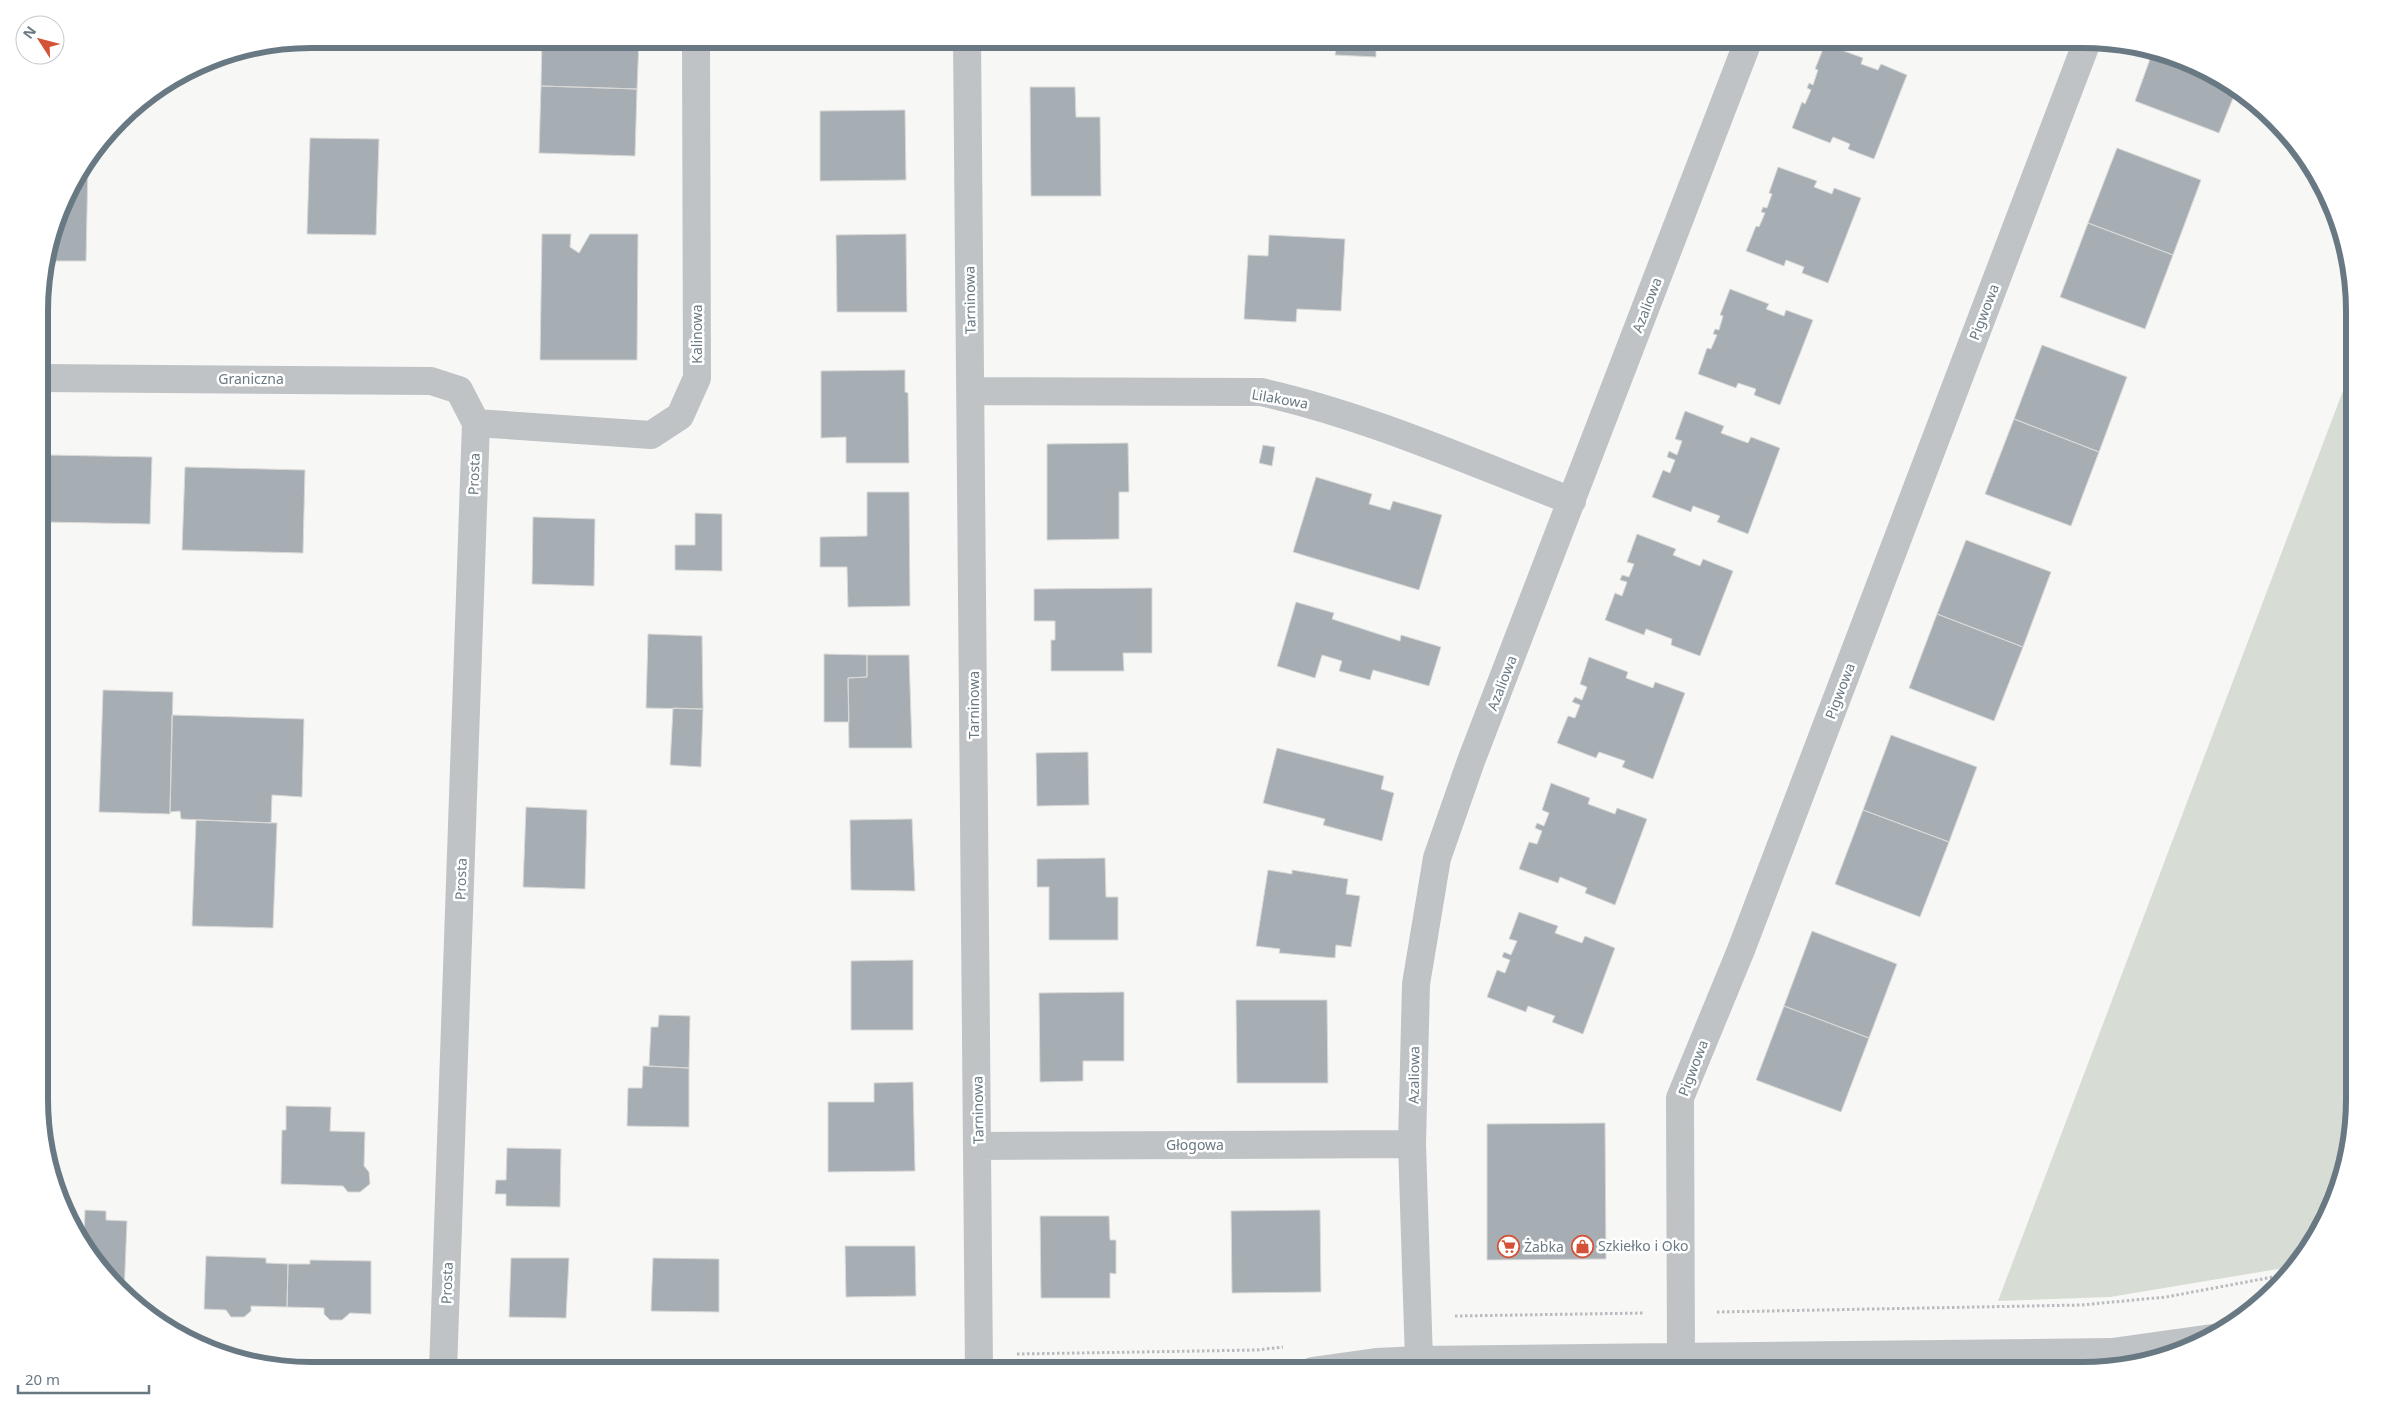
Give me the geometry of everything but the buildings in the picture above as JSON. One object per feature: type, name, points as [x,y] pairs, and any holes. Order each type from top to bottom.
[{"type":"street","name":"Kalinowa","points":[[476,423],[651,435],[680,416],[697,378],[696,48]]},
{"type":"street","name":"Tarninowa","points":[[967,48],[979,1362]]},
{"type":"street","name":"Azaliowa","points":[[1419,1360],[1412,1144],[1416,984],[1438,858],[1471,761],[1746,48]]},
{"type":"street","name":"Pigwowa","points":[[1681,1358],[1680,1098],[1741,950],[2085,48]]},
{"type":"street","name":"Graniczna","points":[[48,378],[431,381],[459,390]]},
{"type":"street","name":"Prosta","points":[[443,1362],[476,423],[459,390]]},
{"type":"street","name":"Lilakowa","points":[[971,391],[1261,392],[1306,402],[1372,424],[1572,501]]},
{"type":"street","name":"Głogowa","points":[[978,1146],[1412,1144]]},
{"type":"street","points":[[1376,1362],[1681,1358],[2112,1360],[2174,1346]]},
{"type":"path","points":[[1417,1316],[2081,1305],[2166,1297],[2278,1276]]},
{"type":"path","points":[[1000,1362],[1257,1350],[1286,1346]]},
{"type":"shaded area","points":[[2346,383],[2346,1117],[2338,1168],[2333,1184],[2311,1231],[2285,1268],[2110,1297],[1998,1301]]},
{"type":"place","name":"Szkiełko i Oko","points":[[1582,1246]]},
{"type":"place","name":"Żabka","points":[[1508,1247]]}]
